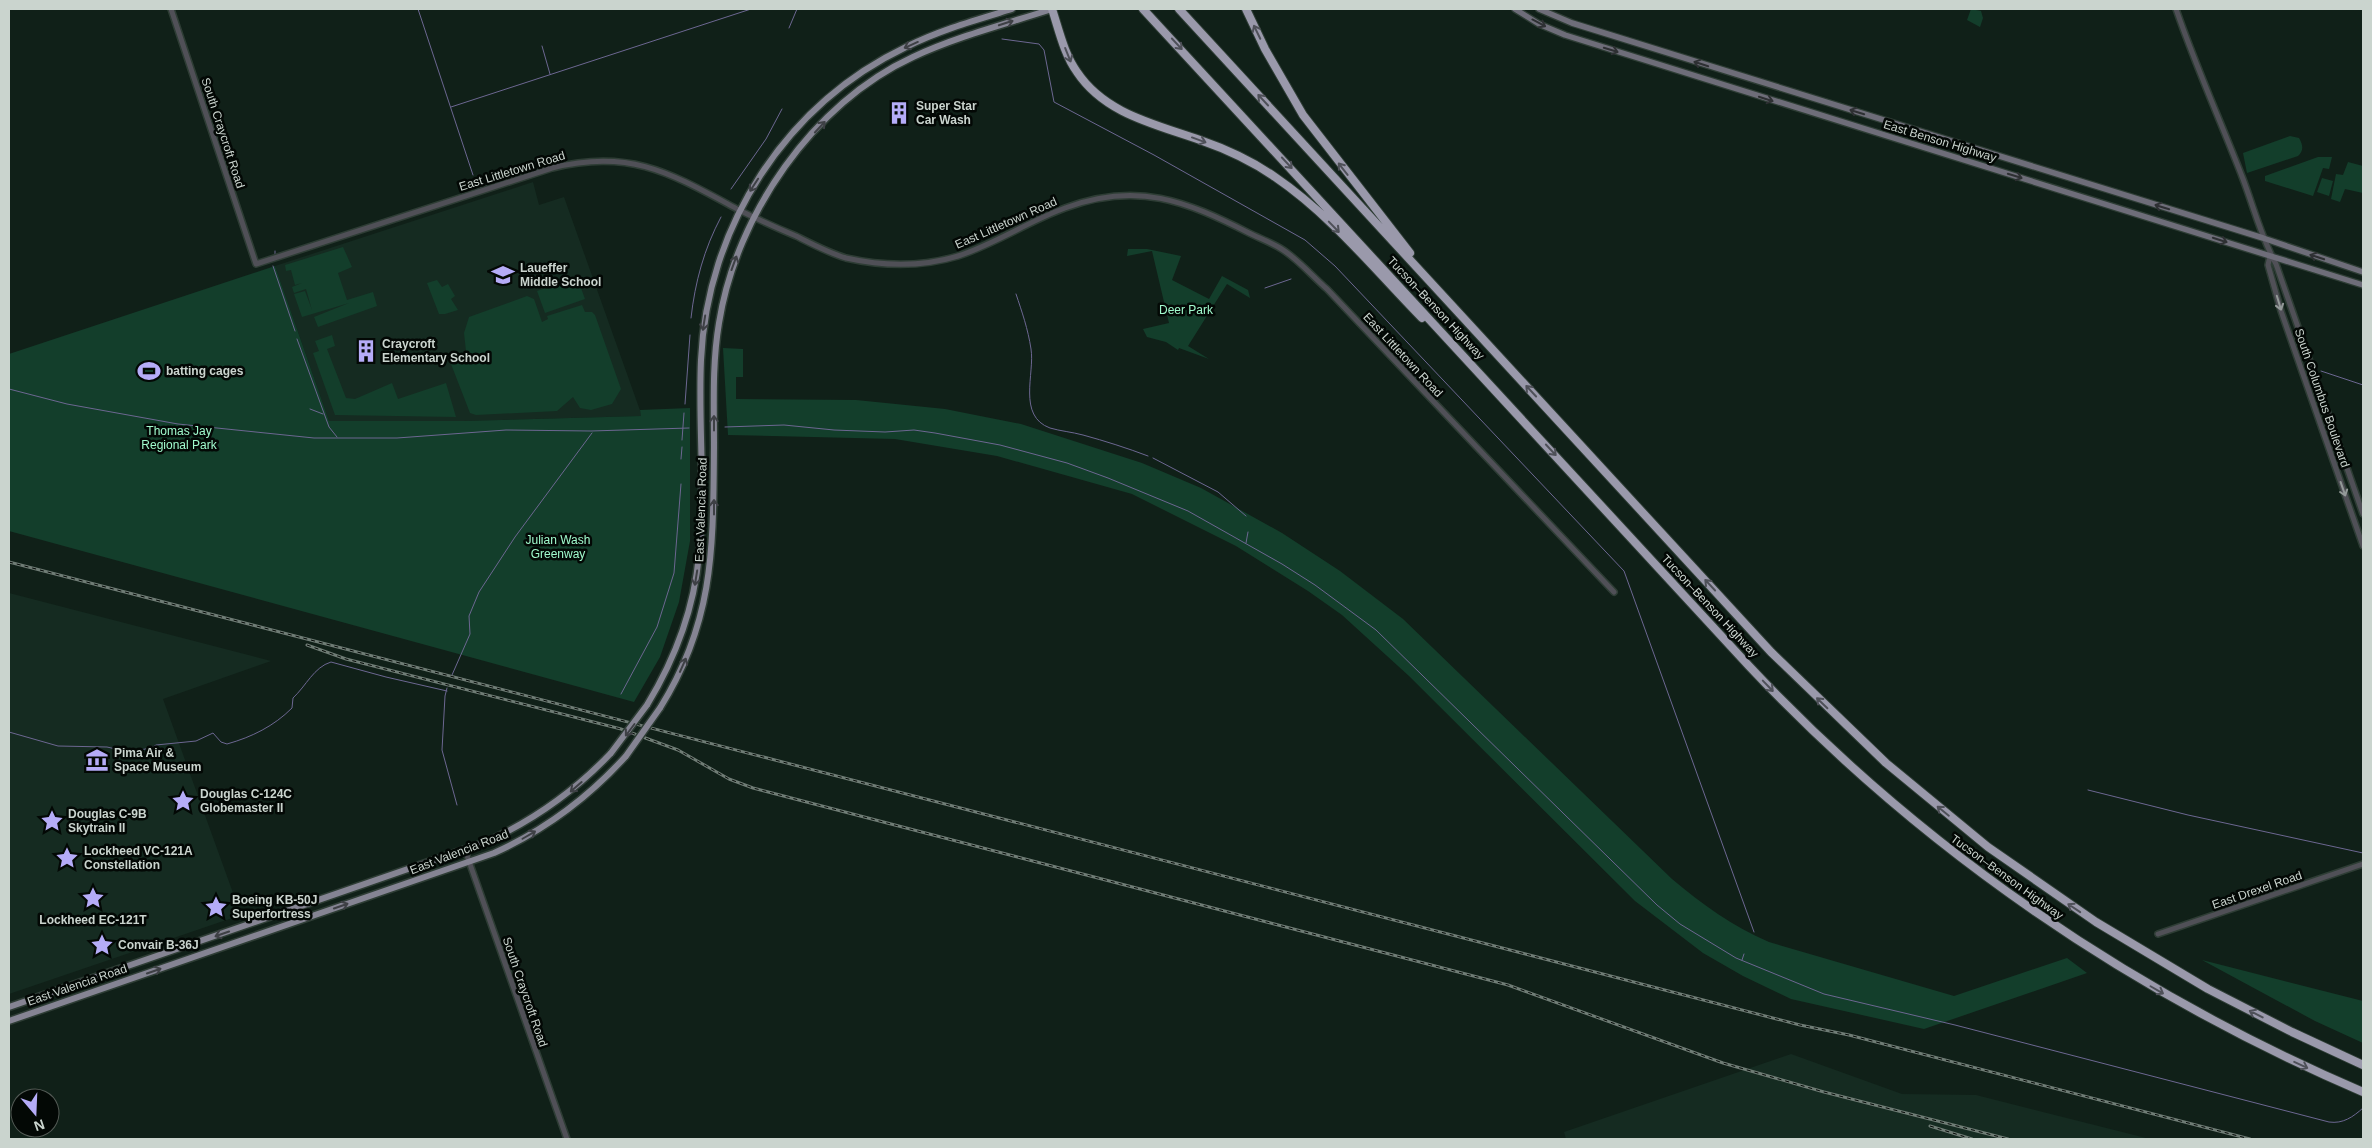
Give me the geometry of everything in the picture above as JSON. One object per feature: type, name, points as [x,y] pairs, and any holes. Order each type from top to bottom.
[{"type":"highway","points":[[1052,9],[1071,62],[1095,93],[1125,113],[1233,153],[1288,186],[1327,220],[1534,432]]},
{"type":"highway","name":"Tucson–Benson Highway","points":[[1143,9],[1769,687],[1836,752],[1945,846],[2003,889],[2115,965],[2230,1030],[2363,1092]]},
{"type":"highway","name":"Tucson–Benson Highway","points":[[1178,9],[1771,652],[1858,738],[1964,829],[2033,880],[2115,934],[2146,954],[2242,1008],[2363,1065]]},
{"type":"highway","points":[[1246,9],[1285,86],[1316,134],[1450,303]]},
{"type":"main road","name":"East Valencia Road","points":[[9,1007],[465,850],[514,829],[535,817],[566,796],[611,754],[648,705],[676,649],[695,586],[701,536],[701,361],[703,328],[718,264],[739,210],[782,144],[811,112],[851,79],[906,46],[956,26],[1012,9]]},
{"type":"main road","name":"East Valencia Road","points":[[9,1021],[469,862],[521,840],[560,816],[596,788],[626,756],[660,708],[687,657],[707,591],[713,541],[716,338],[727,286],[753,217],[784,168],[801,147],[840,107],[873,80],[912,57],[1052,9]]},
{"type":"main road","name":"East Benson Highway","points":[[1515,9],[1538,24],[1565,36],[2363,285]]},
{"type":"main road","name":"East Benson Highway","points":[[1539,9],[1572,23],[2263,238],[2363,272]]},
{"type":"street","name":"South Craycroft Road","points":[[171,9],[256,264]]},
{"type":"street","name":"South Columbus Boulevard","points":[[2176,9],[2196,66],[2243,179],[2270,256],[2277,267],[2363,514]]},
{"type":"street","name":"East Littletown Road","points":[[256,264],[552,168],[580,162],[617,161],[652,168],[689,182],[753,217],[843,257],[860,261],[903,264],[928,262],[957,256],[1065,208],[1092,199],[1146,195],[1172,199],[1221,218],[1281,248],[1327,289],[1614,592]]},
{"type":"street","name":"South Columbus Boulevard","points":[[2270,256],[2268,265],[2281,311],[2363,546]]},
{"type":"street","name":"South Craycroft Road","points":[[465,850],[567,1139]]},
{"type":"street","name":"East Drexel Road","points":[[2158,934],[2363,864]]},
{"type":"shaded area","name":"Laueffer Middle School","points":[[533,182],[539,205],[564,197],[642,416],[464,421],[329,421],[275,266]]},
{"type":"shaded area","name":"Pima Air & Space Museum","points":[[9,593],[271,661],[163,699],[241,915],[9,994]]},
{"type":"shaded area","points":[[1791,1054],[1902,1094],[1976,1095],[2150,1139],[1566,1139],[1564,1132]]},
{"type":"green space","points":[[1971,9],[1981,11],[1983,18],[1980,27],[1967,20]]},
{"type":"green space","points":[[2290,136],[2299,138],[2301,143],[2302,150],[2298,156],[2247,173],[2243,153]]},
{"type":"green space","points":[[2318,157],[2332,157],[2329,169],[2323,168],[2313,196],[2265,181],[2265,176]]},
{"type":"green space","points":[[2348,162],[2363,166],[2363,193],[2345,189],[2340,202],[2331,199],[2336,174],[2343,175]]},
{"type":"green space","points":[[2322,178],[2333,181],[2329,196],[2317,192]]},
{"type":"green space","points":[[343,247],[352,267],[338,273],[347,300],[373,292],[377,306],[318,327],[314,317],[349,303],[302,317],[294,294],[305,291],[312,310],[306,289],[294,293],[292,287],[302,283],[295,285],[291,270],[286,271],[285,265]]},
{"type":"green space","name":"Deer Park","points":[[1128,249],[1147,249],[1181,256],[1172,280],[1209,299],[1222,276],[1248,290],[1250,298],[1227,284],[1188,346],[1209,359],[1179,348],[1178,350],[1166,342],[1147,337],[1143,329],[1169,323],[1152,251],[1127,256]]},
{"type":"green space","points":[[275,266],[329,421],[464,421],[641,416],[640,410],[690,408],[690,541],[679,602],[660,657],[634,702],[9,531],[9,354]]},
{"type":"green space","points":[[577,277],[585,299],[545,313],[537,291]]},
{"type":"green space","points":[[437,280],[442,287],[448,284],[455,296],[451,299],[458,310],[439,314],[427,283]]},
{"type":"green space","points":[[527,296],[534,299],[542,322],[548,319],[547,316],[582,305],[585,312],[592,312],[595,315],[621,389],[612,404],[591,410],[580,408],[573,397],[557,411],[476,415],[470,413],[451,364],[457,356],[466,351],[464,333],[469,317]]},
{"type":"green space","points":[[332,335],[335,346],[327,349],[346,398],[355,399],[392,383],[398,399],[446,383],[456,417],[335,415],[313,353],[319,351],[315,341]]},
{"type":"green space","points":[[723,348],[743,349],[743,377],[736,377],[736,399],[856,400],[945,409],[1021,424],[1142,463],[1201,488],[1282,533],[1340,571],[1403,619],[1672,879],[1718,914],[1742,929],[1769,942],[1954,996],[2067,958],[2087,973],[1924,1029],[1791,999],[1743,976],[1703,953],[1635,901],[1409,676],[1342,615],[1308,591],[1236,546],[1132,494],[997,456],[895,439],[728,435]]},
{"type":"green space","points":[[2202,960],[2363,1001],[2363,1043],[2315,1021]]},
{"type":"waterway","points":[[418,9],[473,175]]},
{"type":"waterway","points":[[451,107],[751,9]]},
{"type":"waterway","points":[[789,28],[797,9]]},
{"type":"waterway","points":[[1002,39],[1039,44],[1044,50],[1054,102],[1154,155],[1305,240],[1335,266],[1624,571],[1754,932]]},
{"type":"waterway","points":[[542,46],[550,74]]},
{"type":"waterway","points":[[731,189],[766,139],[782,109]]},
{"type":"waterway","points":[[691,318],[701,266],[721,217]]},
{"type":"waterway","points":[[273,266],[295,331]]},
{"type":"waterway","points":[[1265,288],[1291,279]]},
{"type":"waterway","points":[[1016,294],[1027,328],[1031,349],[1031,404],[1034,414],[1040,422],[1050,428],[1091,437],[1148,456]]},
{"type":"waterway","points":[[685,404],[690,335]]},
{"type":"waterway","points":[[297,339],[329,427],[337,437]]},
{"type":"waterway","points":[[2321,371],[2363,385]]},
{"type":"waterway","points":[[9,389],[67,404],[178,424],[314,438],[397,438],[506,430],[591,431],[689,428]]},
{"type":"waterway","points":[[310,409],[323,414]]},
{"type":"waterway","points":[[682,440],[684,413]]},
{"type":"waterway","points":[[725,427],[784,425],[834,430],[885,432],[914,430],[935,433],[1000,445],[1067,463],[1188,511],[1282,564],[1315,585],[1376,630],[1657,905],[1680,924],[1736,958],[1824,994],[1955,1025],[2329,1122],[2339,1122],[2348,1119],[2363,1108]]},
{"type":"waterway","points":[[452,675],[470,634],[469,616],[479,592],[515,537],[592,433]]},
{"type":"waterway","points":[[681,459],[682,447]]},
{"type":"waterway","points":[[1153,458],[1218,492],[1246,516]]},
{"type":"waterway","points":[[621,694],[657,627],[674,573],[681,484]]},
{"type":"waterway","points":[[1246,543],[1248,532]]},
{"type":"waterway","points":[[9,732],[58,746],[107,747],[129,752],[151,748],[156,745],[196,741],[213,733],[221,742],[227,744],[254,734],[278,720],[292,708],[293,698],[315,672],[331,662],[447,691]]},
{"type":"waterway","points":[[447,688],[442,750],[457,805]]},
{"type":"waterway","points":[[2088,790],[2188,815],[2363,853]]},
{"type":"waterway","points":[[1742,960],[1744,954]]},
{"type":"railway","points":[[9,562],[1800,1025],[1849,1035],[2250,1139]]},
{"type":"railway","points":[[307,645],[346,659],[621,729],[678,750],[729,779],[753,788],[1508,985],[1723,1063],[1824,1092],[2008,1139]]},
{"type":"railway","points":[[1930,1126],[1972,1139]]},
{"type":"place","name":"Super Star Car Wash","points":[[899,113]]},
{"type":"place","name":"Laueffer Middle School","points":[[503,275]]},
{"type":"place","name":"Craycroft Elementary School","points":[[366,351]]},
{"type":"place","name":"batting cages","points":[[149,371]]},
{"type":"place","name":"Pima Air & Space Museum","points":[[97,760]]},
{"type":"place","name":"Douglas C-124C Globemaster II","points":[[183,801]]},
{"type":"place","name":"Douglas C-9B Skytrain II","points":[[52,821]]},
{"type":"place","name":"Lockheed VC-121A Constellation","points":[[67,858]]},
{"type":"place","name":"Lockheed EC-121T","points":[[93,898]]},
{"type":"place","name":"Boeing KB-50J Superfortress","points":[[216,907]]},
{"type":"place","name":"Convair B-36J","points":[[102,945]]},
{"type":"park label","name":"Thomas Jay Regional Park","points":[[179,438]]},
{"type":"park label","name":"Julian Wash Greenway","points":[[558,547]]}]
